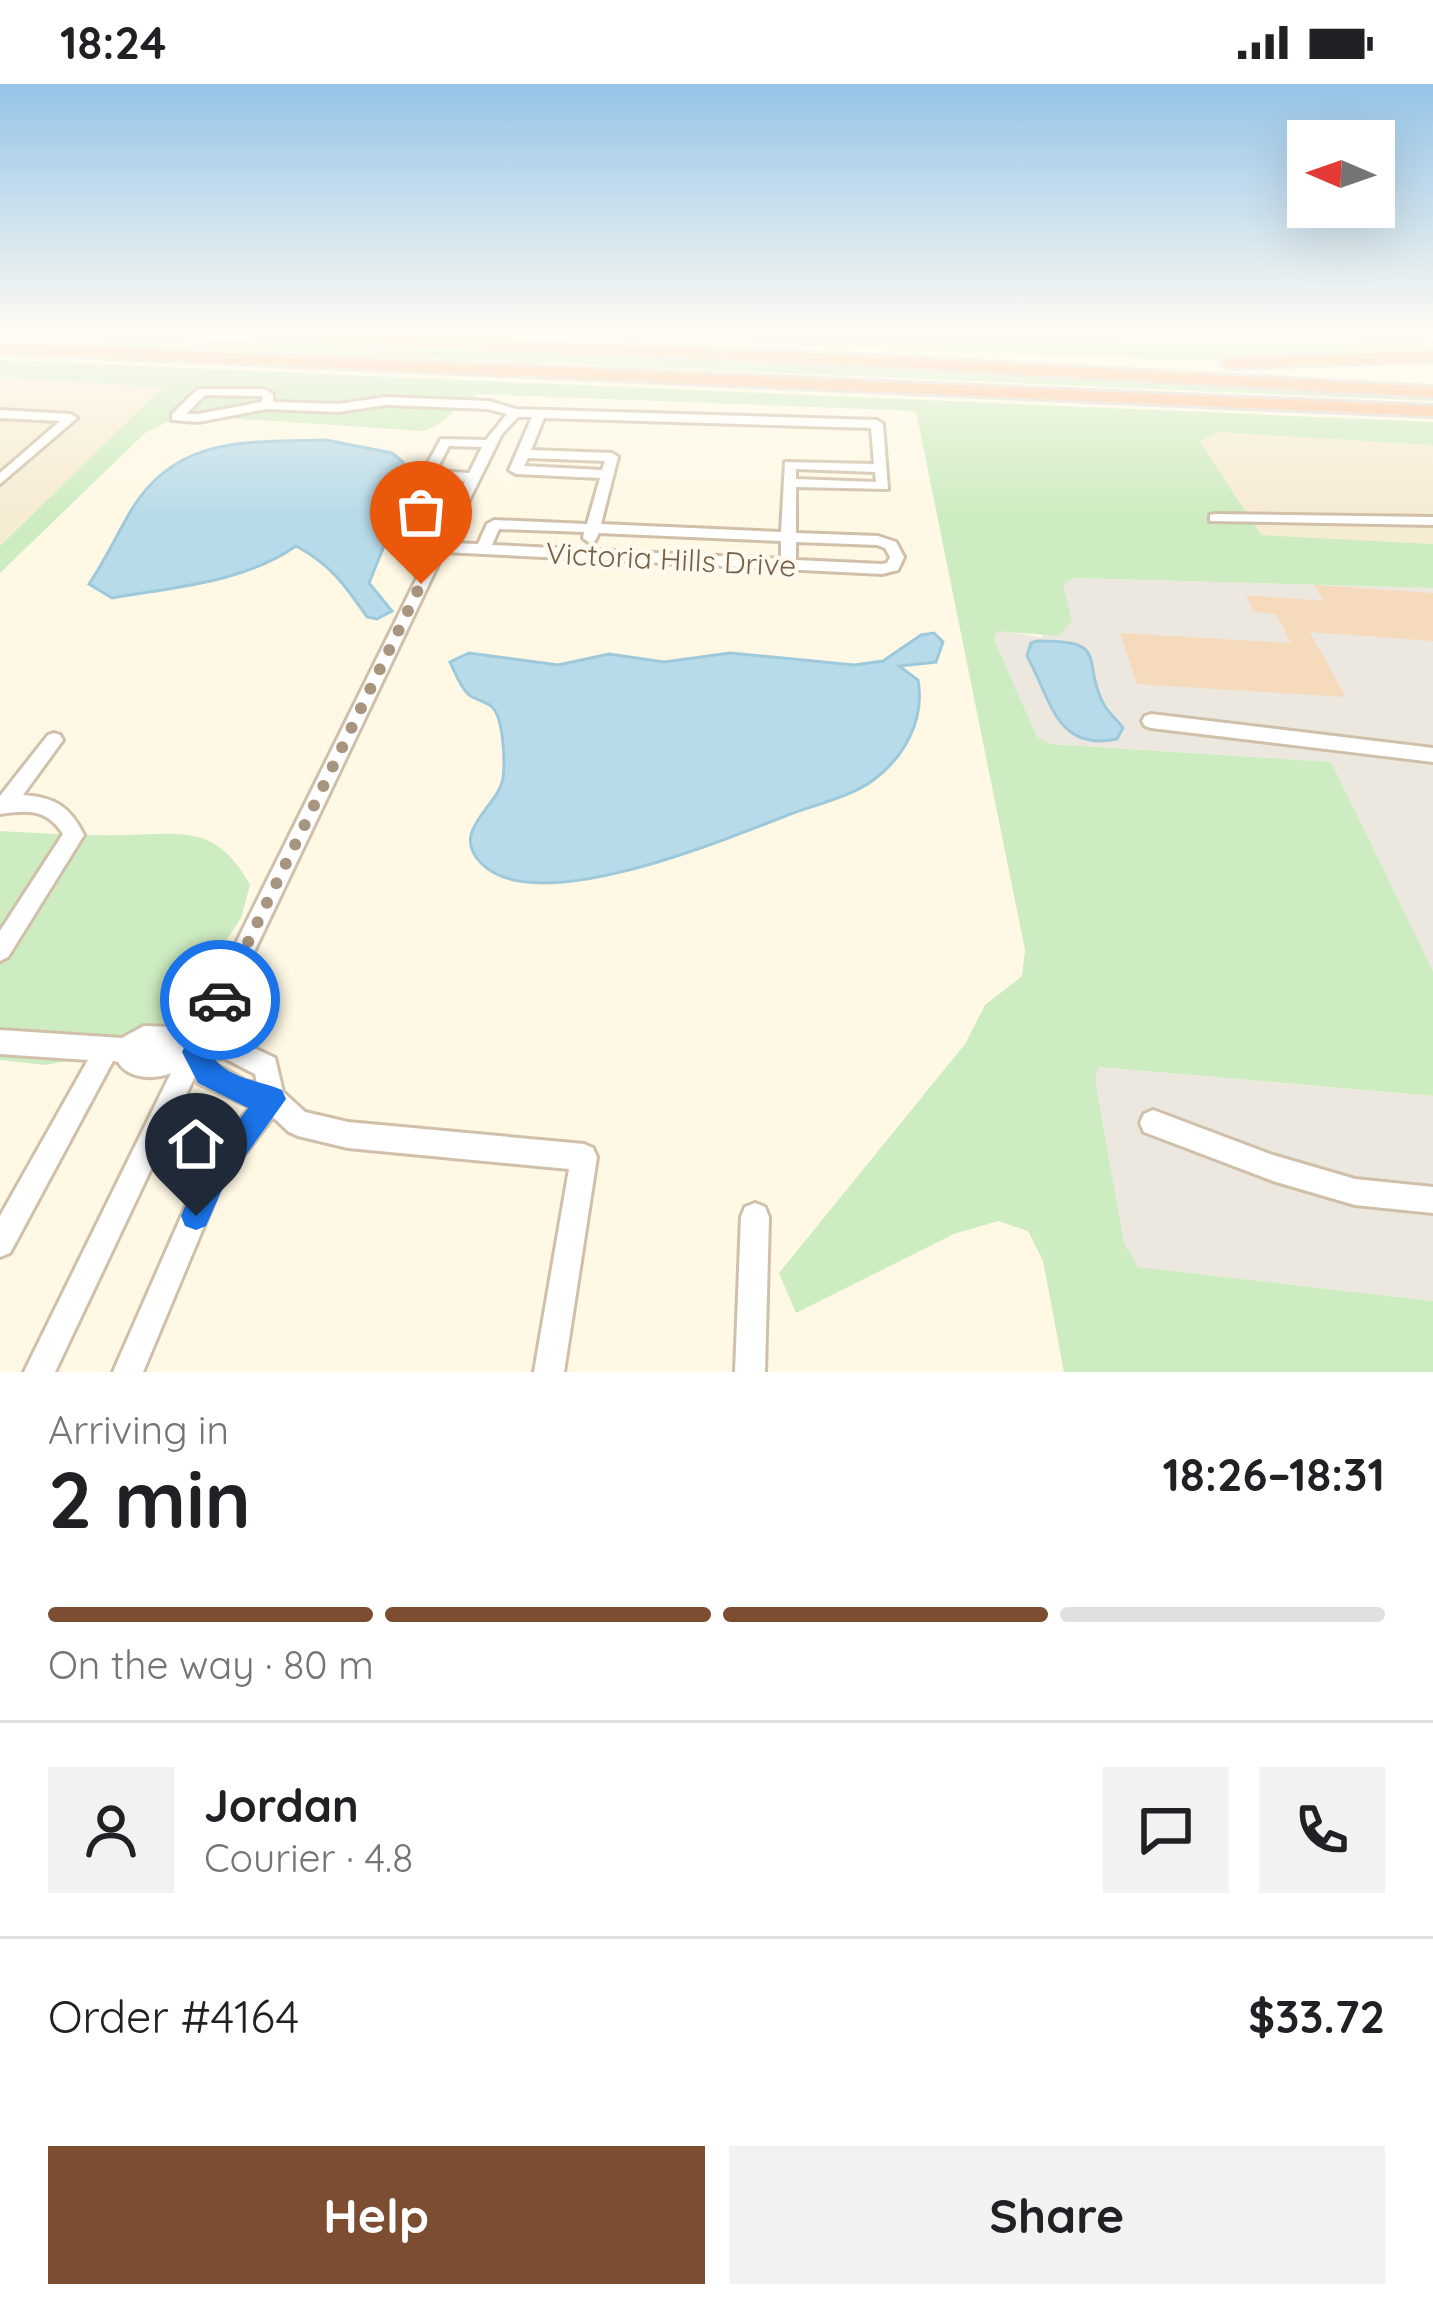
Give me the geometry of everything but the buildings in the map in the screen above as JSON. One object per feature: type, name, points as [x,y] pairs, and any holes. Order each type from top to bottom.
[{"type":"highway","points":[[1049,394],[1433,411]]},
{"type":"street","points":[[199,394],[176,417],[198,418],[266,405],[338,408],[386,401],[489,405],[515,413],[877,424],[883,486],[790,483],[788,564]]},
{"type":"street","points":[[265,394],[266,405]]},
{"type":"street","points":[[540,412],[523,454],[612,458],[586,554]]},
{"type":"street","points":[[0,413],[71,418],[0,480]]},
{"type":"street","points":[[39,1372],[188,1052],[473,477],[490,444],[515,413]]},
{"type":"street","points":[[473,477],[428,476],[446,442],[490,444]]},
{"type":"street","points":[[1215,518],[1433,521]]},
{"type":"street","points":[[483,549],[494,524],[788,537]]},
{"type":"street","name":"Victoria Hills Drive","points":[[439,547],[882,569],[893,567],[897,557],[891,545],[878,542],[788,537]]},
{"type":"street","points":[[1151,721],[1433,755]]},
{"type":"street","points":[[3,806],[54,740]]},
{"type":"street","points":[[0,950],[74,835],[65,816],[52,806],[3,806]]},
{"type":"street","points":[[0,1042],[116,1050],[132,1063],[160,1065],[188,1052],[225,1046],[266,1067],[272,1099],[298,1123],[348,1135],[584,1157],[549,1372]]},
{"type":"street","points":[[0,1243],[116,1050]]},
{"type":"street","points":[[128,1372],[212,1177],[272,1099]]},
{"type":"street","points":[[1153,1123],[1355,1192],[1433,1200]]},
{"type":"street","points":[[750,1372],[755,1217]]},
{"type":"shaded area","points":[[0,394],[156,394],[0,546]]},
{"type":"shaded area","points":[[1217,432],[1433,445],[1433,544],[1261,535],[1200,442]]},
{"type":"shaded area","points":[[1073,578],[1433,588],[1433,971],[1330,762],[1050,744],[1037,738],[994,639],[997,631],[1041,638],[1063,584]]},
{"type":"shaded area","points":[[1098,1067],[1433,1096],[1433,1301],[1138,1267],[1124,1242],[1095,1079]]},
{"type":"green space","points":[[156,394],[479,394],[423,431],[181,415],[145,433],[0,573],[0,546]]},
{"type":"green space","points":[[482,394],[788,394],[1433,422],[1433,445],[1217,432],[1200,442],[1261,535],[1433,544],[1433,588],[1073,578],[1063,585],[1072,621],[1059,636],[997,631],[994,639],[1037,737],[1050,744],[1331,762],[1433,971],[1433,1096],[1099,1067],[1095,1079],[1124,1242],[1138,1267],[1433,1301],[1433,1372],[1064,1372],[1043,1261],[1028,1231],[998,1221],[954,1234],[796,1313],[779,1273],[965,1044],[985,1005],[1022,976],[1025,950],[916,411]]},
{"type":"green space","points":[[1274,394],[1405,394],[1433,396],[1433,401]]},
{"type":"green space","points":[[0,831],[181,834],[211,842],[238,865],[250,885],[241,918],[172,1023],[133,1049],[45,1065],[0,1060]]},
{"type":"water","points":[[326,440],[392,453],[403,462],[403,499],[369,583],[392,611],[377,619],[367,617],[336,577],[296,546],[254,568],[183,586],[112,598],[89,584],[132,509],[170,467],[193,455],[243,443]]},
{"type":"water","points":[[934,633],[943,642],[936,662],[899,666],[918,680],[918,709],[910,736],[884,771],[853,792],[678,856],[587,879],[545,883],[509,879],[482,864],[473,852],[473,830],[503,778],[503,741],[496,713],[468,694],[450,662],[469,653],[558,665],[609,654],[664,662],[730,653],[854,665],[883,661],[921,635]]},
{"type":"water","points":[[1031,643],[1085,649],[1104,705],[1123,728],[1117,739],[1081,738],[1058,719],[1027,656]]},
{"type":"way so far","points":[[220,1000],[421,584]]},
{"type":"route","points":[[196,1216],[212,1177],[272,1099],[243,1093],[207,1074],[195,1052],[220,1000]]}]
